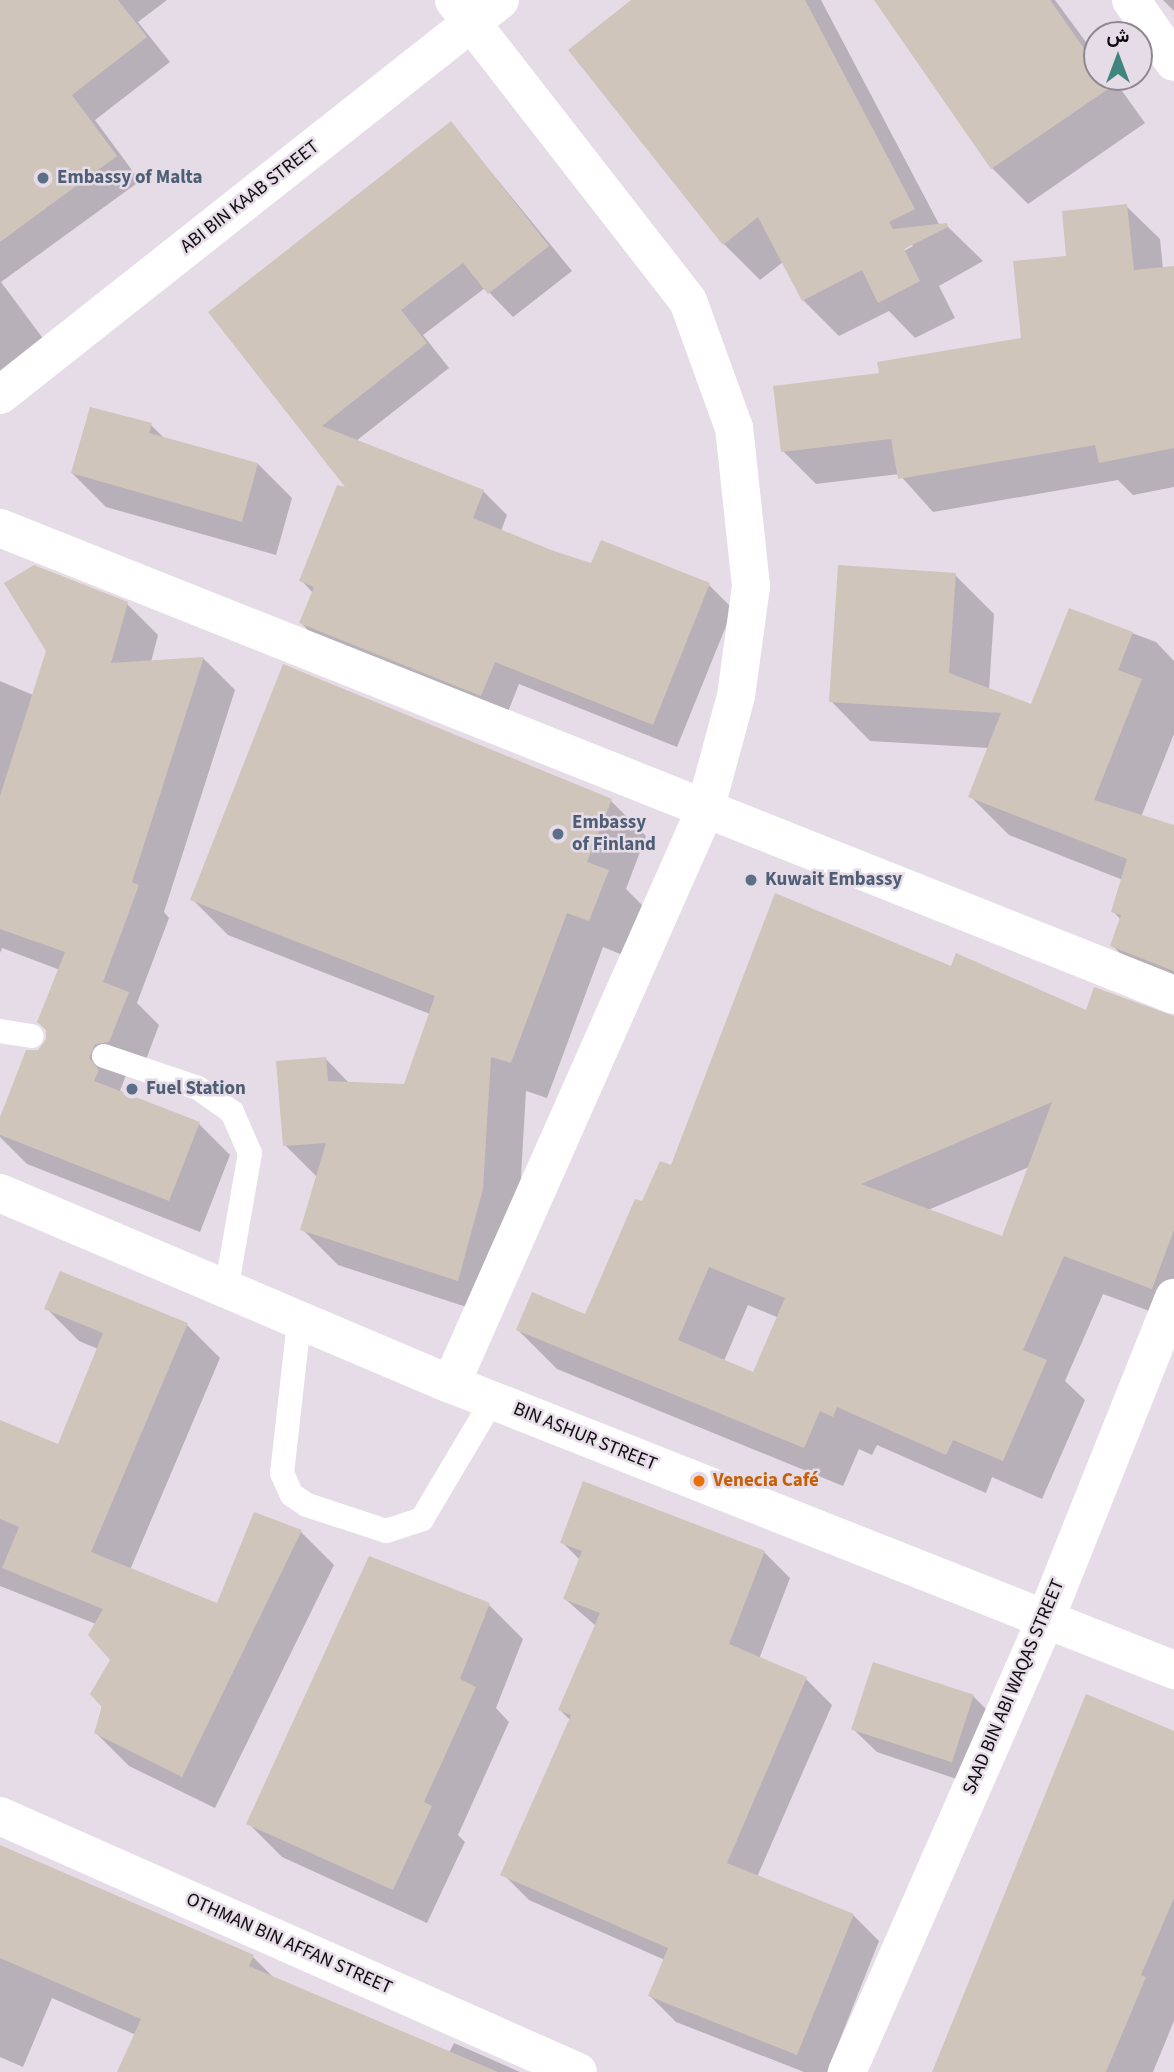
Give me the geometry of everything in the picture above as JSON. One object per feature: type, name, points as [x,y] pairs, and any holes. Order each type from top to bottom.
[{"type":"street","points":[[1131,0],[1173,56]]},
{"type":"street","points":[[452,1384],[705,810],[736,696],[751,586],[734,428],[688,301],[475,8]]},
{"type":"street","name":"ABI BIN KAAB STREET","points":[[0,395],[475,8]]},
{"type":"street","points":[[0,528],[1174,995]]},
{"type":"street","name":"BIN ASHUR STREET","points":[[0,1193],[299,1322],[492,1401],[1174,1670]]},
{"type":"street","name":"SAAD BIN ABI WAQAS STREET","points":[[847,2072],[1045,1620],[1174,1298]]},
{"type":"street","name":"OTHMAN BIN AFFAN STREET","points":[[0,1816],[578,2072]]},
{"type":"lane","points":[[0,1031],[32,1036]]},
{"type":"lane","points":[[104,1056],[198,1088],[232,1112],[250,1153],[226,1290]]},
{"type":"lane","points":[[299,1322],[282,1473],[292,1495],[307,1506],[386,1531],[422,1519],[492,1401]]},
{"type":"building","points":[[0,0],[118,0],[147,37],[72,95],[117,156],[0,242]]},
{"type":"building","points":[[631,0],[805,0],[915,209],[889,222],[893,229],[947,223],[948,227],[904,249],[920,281],[878,303],[862,270],[802,301],[758,217],[723,245],[568,50]]},
{"type":"building","points":[[874,0],[1050,0],[1083,47],[1083,91],[1105,91],[991,169]]},
{"type":"building","points":[[451,121],[549,246],[488,294],[463,263],[401,310],[427,343],[322,426],[484,490],[473,518],[551,550],[591,563],[601,540],[710,583],[653,725],[495,662],[481,696],[299,623],[314,587],[299,581],[337,485],[345,487],[208,312]]},
{"type":"building","points":[[1127,204],[1134,270],[1174,266],[1174,448],[1099,463],[1095,445],[898,479],[891,439],[781,452],[773,386],[879,373],[877,362],[1021,338],[1013,261],[1066,256],[1062,211]]},
{"type":"building","points":[[90,407],[152,423],[149,433],[258,463],[242,522],[71,473]]},
{"type":"building","points":[[34,565],[128,602],[111,663],[204,657],[132,882],[139,885],[103,982],[129,992],[109,1042],[95,1044],[89,1058],[99,1070],[94,1081],[200,1122],[169,1201],[0,1135],[0,1117],[26,1050],[38,1050],[46,1039],[46,1030],[37,1022],[65,952],[0,929],[0,796],[46,651],[4,583]]},
{"type":"building","points":[[838,565],[956,573],[949,673],[1031,704],[1069,608],[1133,632],[1118,670],[1142,679],[1094,800],[1174,825],[1174,971],[1110,946],[1121,915],[1111,912],[1127,859],[968,797],[1001,713],[829,702]]},
{"type":"building","points":[[283,664],[612,799],[587,862],[609,870],[589,921],[567,913],[511,1063],[491,1057],[483,1189],[458,1281],[300,1230],[326,1143],[283,1146],[276,1061],[326,1057],[328,1081],[404,1084],[435,996],[190,900]]},
{"type":"building","points":[[775,893],[951,966],[956,953],[1086,1010],[1094,987],[1174,1016],[1174,1230],[1152,1289],[1064,1256],[1023,1350],[1047,1360],[1003,1461],[953,1440],[946,1455],[837,1407],[833,1417],[820,1411],[804,1448],[516,1330],[532,1292],[585,1314],[635,1199],[642,1201],[660,1161],[671,1165]],"holes":[[[1052,1102],[1002,1236],[861,1184]],[[709,1267],[785,1298],[753,1372],[678,1340]]]},
{"type":"building","points":[[60,1271],[188,1323],[91,1552],[217,1603],[254,1512],[302,1530],[182,1777],[94,1733],[102,1707],[90,1694],[110,1660],[88,1635],[103,1609],[2,1568],[19,1527],[0,1519],[0,1420],[58,1444],[103,1333],[44,1309]]},
{"type":"building","points":[[583,1481],[765,1551],[729,1644],[807,1677],[727,1863],[854,1914],[797,2055],[648,1996],[668,1948],[500,1875],[571,1715],[558,1710],[600,1613],[563,1599],[582,1551],[560,1543]]},
{"type":"building","points":[[369,1556],[490,1603],[460,1679],[476,1687],[424,1802],[432,1806],[393,1890],[246,1824]]},
{"type":"building","points":[[873,1662],[974,1695],[952,1762],[851,1730]]},
{"type":"building","points":[[1086,1694],[1174,1731],[1174,1898],[1141,1975],[1146,1977],[1106,2072],[932,2072]]},
{"type":"building","points":[[0,1845],[254,1955],[249,1966],[498,2072],[117,2072],[141,2019],[0,1958]]},
{"type":"place","name":"Embassy of Malta","points":[[43,178]]},
{"type":"place","name":"Embassy of Finland","points":[[558,834]]},
{"type":"place","name":"Kuwait Embassy","points":[[751,880]]},
{"type":"place","name":"Fuel Station","points":[[132,1089]]},
{"type":"place","name":"Venecia Café","points":[[699,1481]]}]
